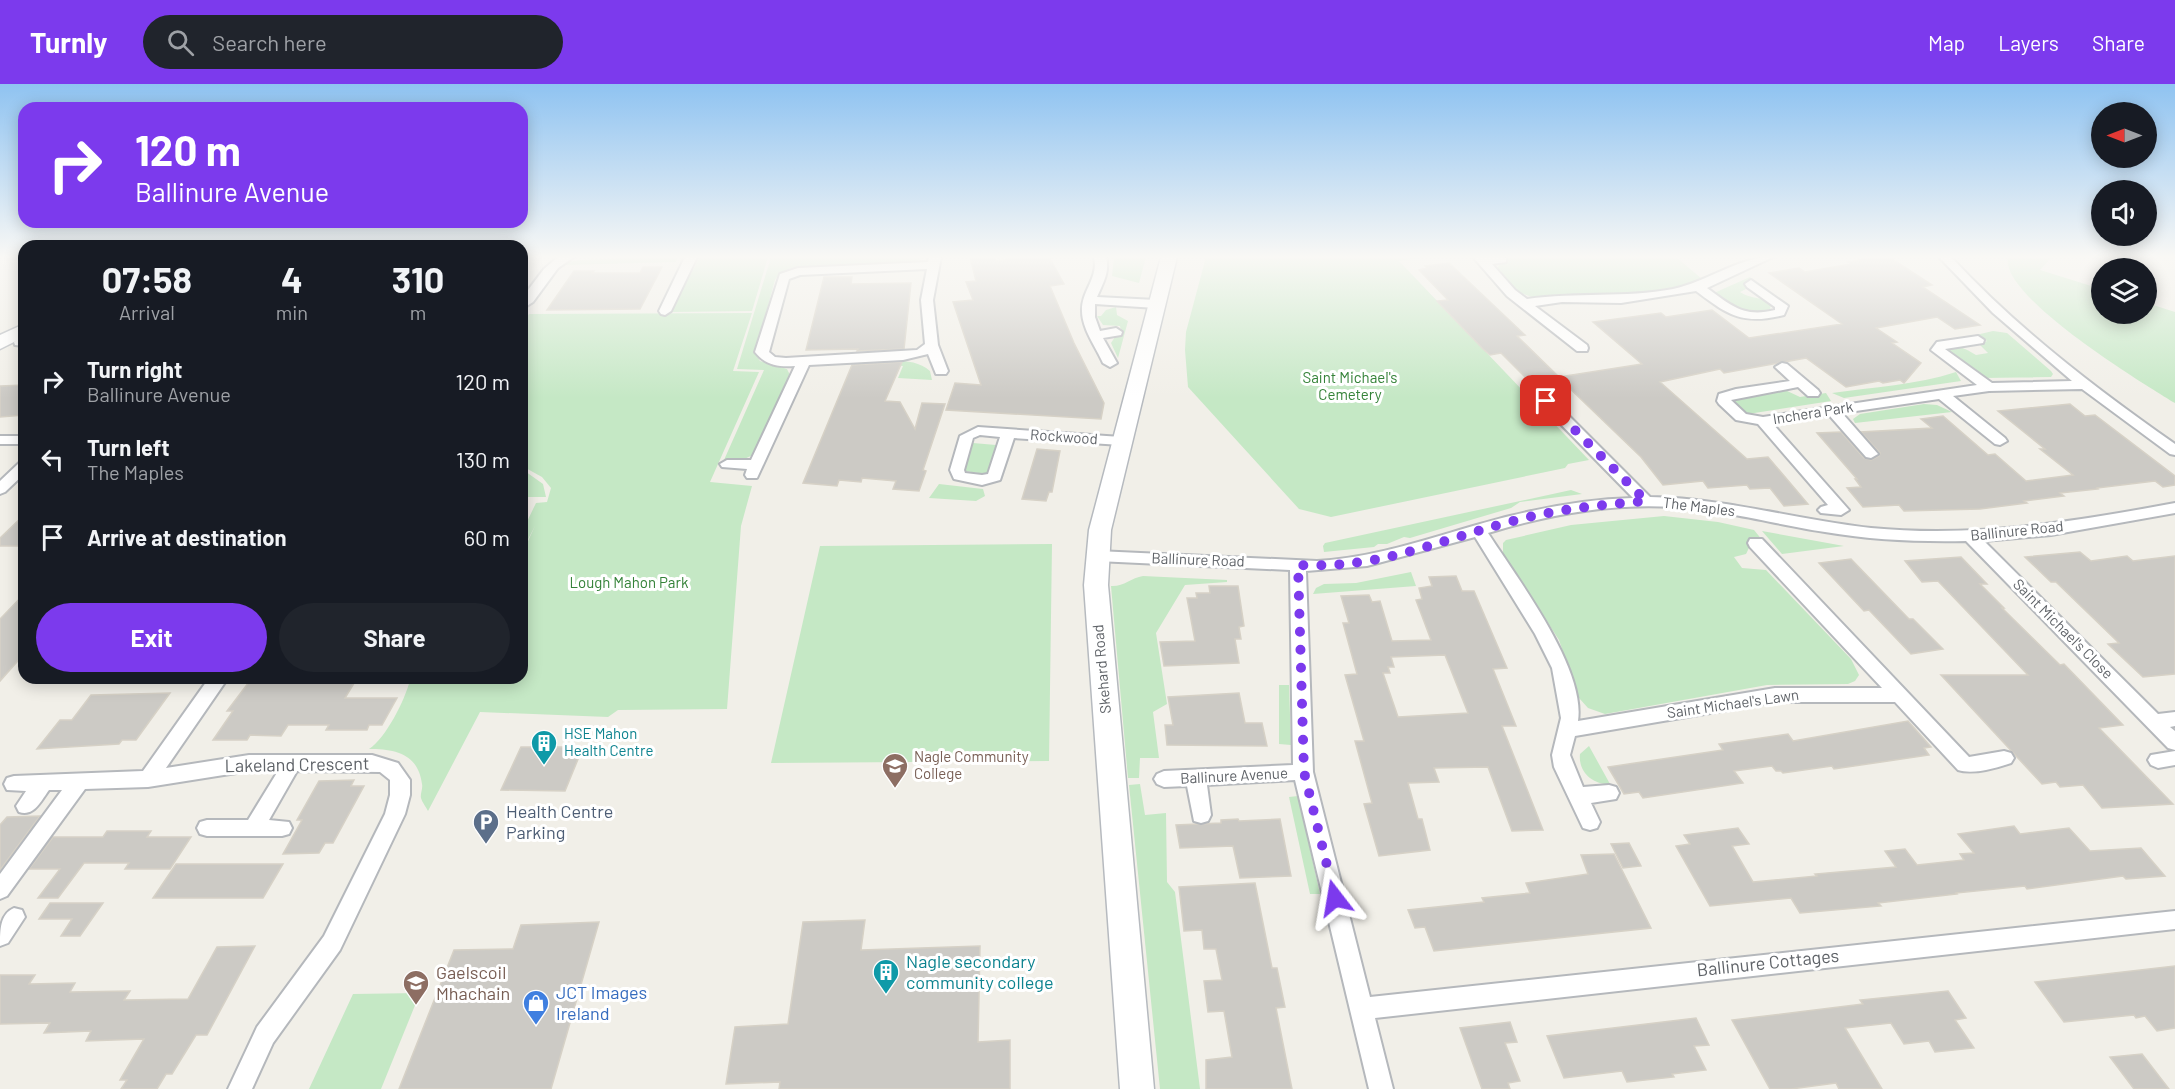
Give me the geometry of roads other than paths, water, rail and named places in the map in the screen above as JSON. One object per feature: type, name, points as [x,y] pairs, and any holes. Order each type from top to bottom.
[{"type":"street","points":[[665,310],[668,304]]},
{"type":"street","points":[[775,304],[762,352],[774,361],[903,356],[921,353],[932,345]]},
{"type":"street","points":[[927,304],[932,345],[941,371]]},
{"type":"street","points":[[1089,304],[1088,313],[1110,363]]},
{"type":"street","name":"Skehard Road","points":[[1137,1089],[1098,623],[1097,556],[1104,510],[1156,304]]},
{"type":"street","points":[[1528,304],[1582,348]]},
{"type":"street","points":[[1723,304],[1741,316],[1753,317],[1780,312],[1782,306],[1778,304]]},
{"type":"street","points":[[1990,304],[2086,385],[2175,451]]},
{"type":"street","points":[[1097,335],[1116,332]]},
{"type":"street","points":[[0,343],[18,339]]},
{"type":"street","points":[[1974,344],[1942,345],[1938,350],[1989,387]]},
{"type":"street","points":[[727,464],[754,470],[804,361]]},
{"type":"street","points":[[1782,368],[1814,393]]},
{"type":"street","name":"Inchera Park","points":[[1800,382],[1724,397],[1727,406],[1741,417],[1763,421],[1989,387],[2086,385]]},
{"type":"street","points":[[1942,394],[2000,441]]},
{"type":"street","name":"The Maples","points":[[1563,398],[1546,401],[1646,501],[1698,504],[1857,532]]},
{"type":"street","points":[[1831,410],[1872,454]]},
{"type":"street","points":[[1763,421],[1841,510],[1826,510]]},
{"type":"street","name":"Rockwood","points":[[1008,433],[1121,441]]},
{"type":"street","points":[[0,440],[18,440]]},
{"type":"street","points":[[0,489],[18,472]]},
{"type":"street","points":[[1298,565],[1335,566],[1377,561],[1433,546],[1479,530],[1552,512],[1646,501]]},
{"type":"street","name":"Ballinure Road","points":[[1857,532],[1971,537],[2038,531],[2175,508]]},
{"type":"street","points":[[1479,530],[1543,633],[1561,668],[1569,704],[1569,730],[1561,755],[1564,767],[1590,822]]},
{"type":"street","name":"Saint Michael's Close","points":[[1971,537],[2175,743]]},
{"type":"street","points":[[1756,543],[1965,765],[2004,758]]},
{"type":"street","name":"Ballinure Road","points":[[1097,556],[1298,565]]},
{"type":"street","name":"Ballinure Avenue","points":[[1298,565],[1304,772],[1380,1089]]},
{"type":"street","points":[[148,779],[214,684]]},
{"type":"street","name":"Saint Michael's Lawn","points":[[1569,730],[1775,694],[1899,694]]},
{"type":"street","points":[[2154,722],[2175,718]]},
{"type":"street","points":[[254,828],[292,763]]},
{"type":"street","name":"Lakeland Crescent","points":[[14,784],[148,779],[232,764],[385,764],[393,768],[398,776],[402,794],[395,814],[332,943],[265,1035],[240,1089]]},
{"type":"street","name":"Ballinure Avenue","points":[[1164,779],[1304,772]]},
{"type":"street","points":[[1196,778],[1201,815]]},
{"type":"street","points":[[0,890],[79,782]]},
{"type":"street","points":[[26,806],[44,783]]},
{"type":"street","points":[[1577,796],[1608,794]]},
{"type":"street","points":[[207,828],[282,828]]},
{"type":"street","points":[[0,936],[7,917]]},
{"type":"street","name":"Ballinure Cottages","points":[[1361,1009],[2175,920]]},
{"type":"place","name":"HSE Mahon Health Centre","points":[[544,766]]},
{"type":"place","name":"Nagle Community College","points":[[895,789]]},
{"type":"place","name":"Health Centre Parking","points":[[486,845]]},
{"type":"place","name":"Nagle secondary community college","points":[[886,995]]},
{"type":"place","name":"Gaelscoil Mhachain","points":[[416,1006]]},
{"type":"place","name":"JCT Images Ireland","points":[[536,1026]]},
{"type":"park label","name":"Saint Michael's Cemetery","points":[[1350,386]]},
{"type":"park label","name":"Lough Mahon Park","points":[[629,583]]}]
